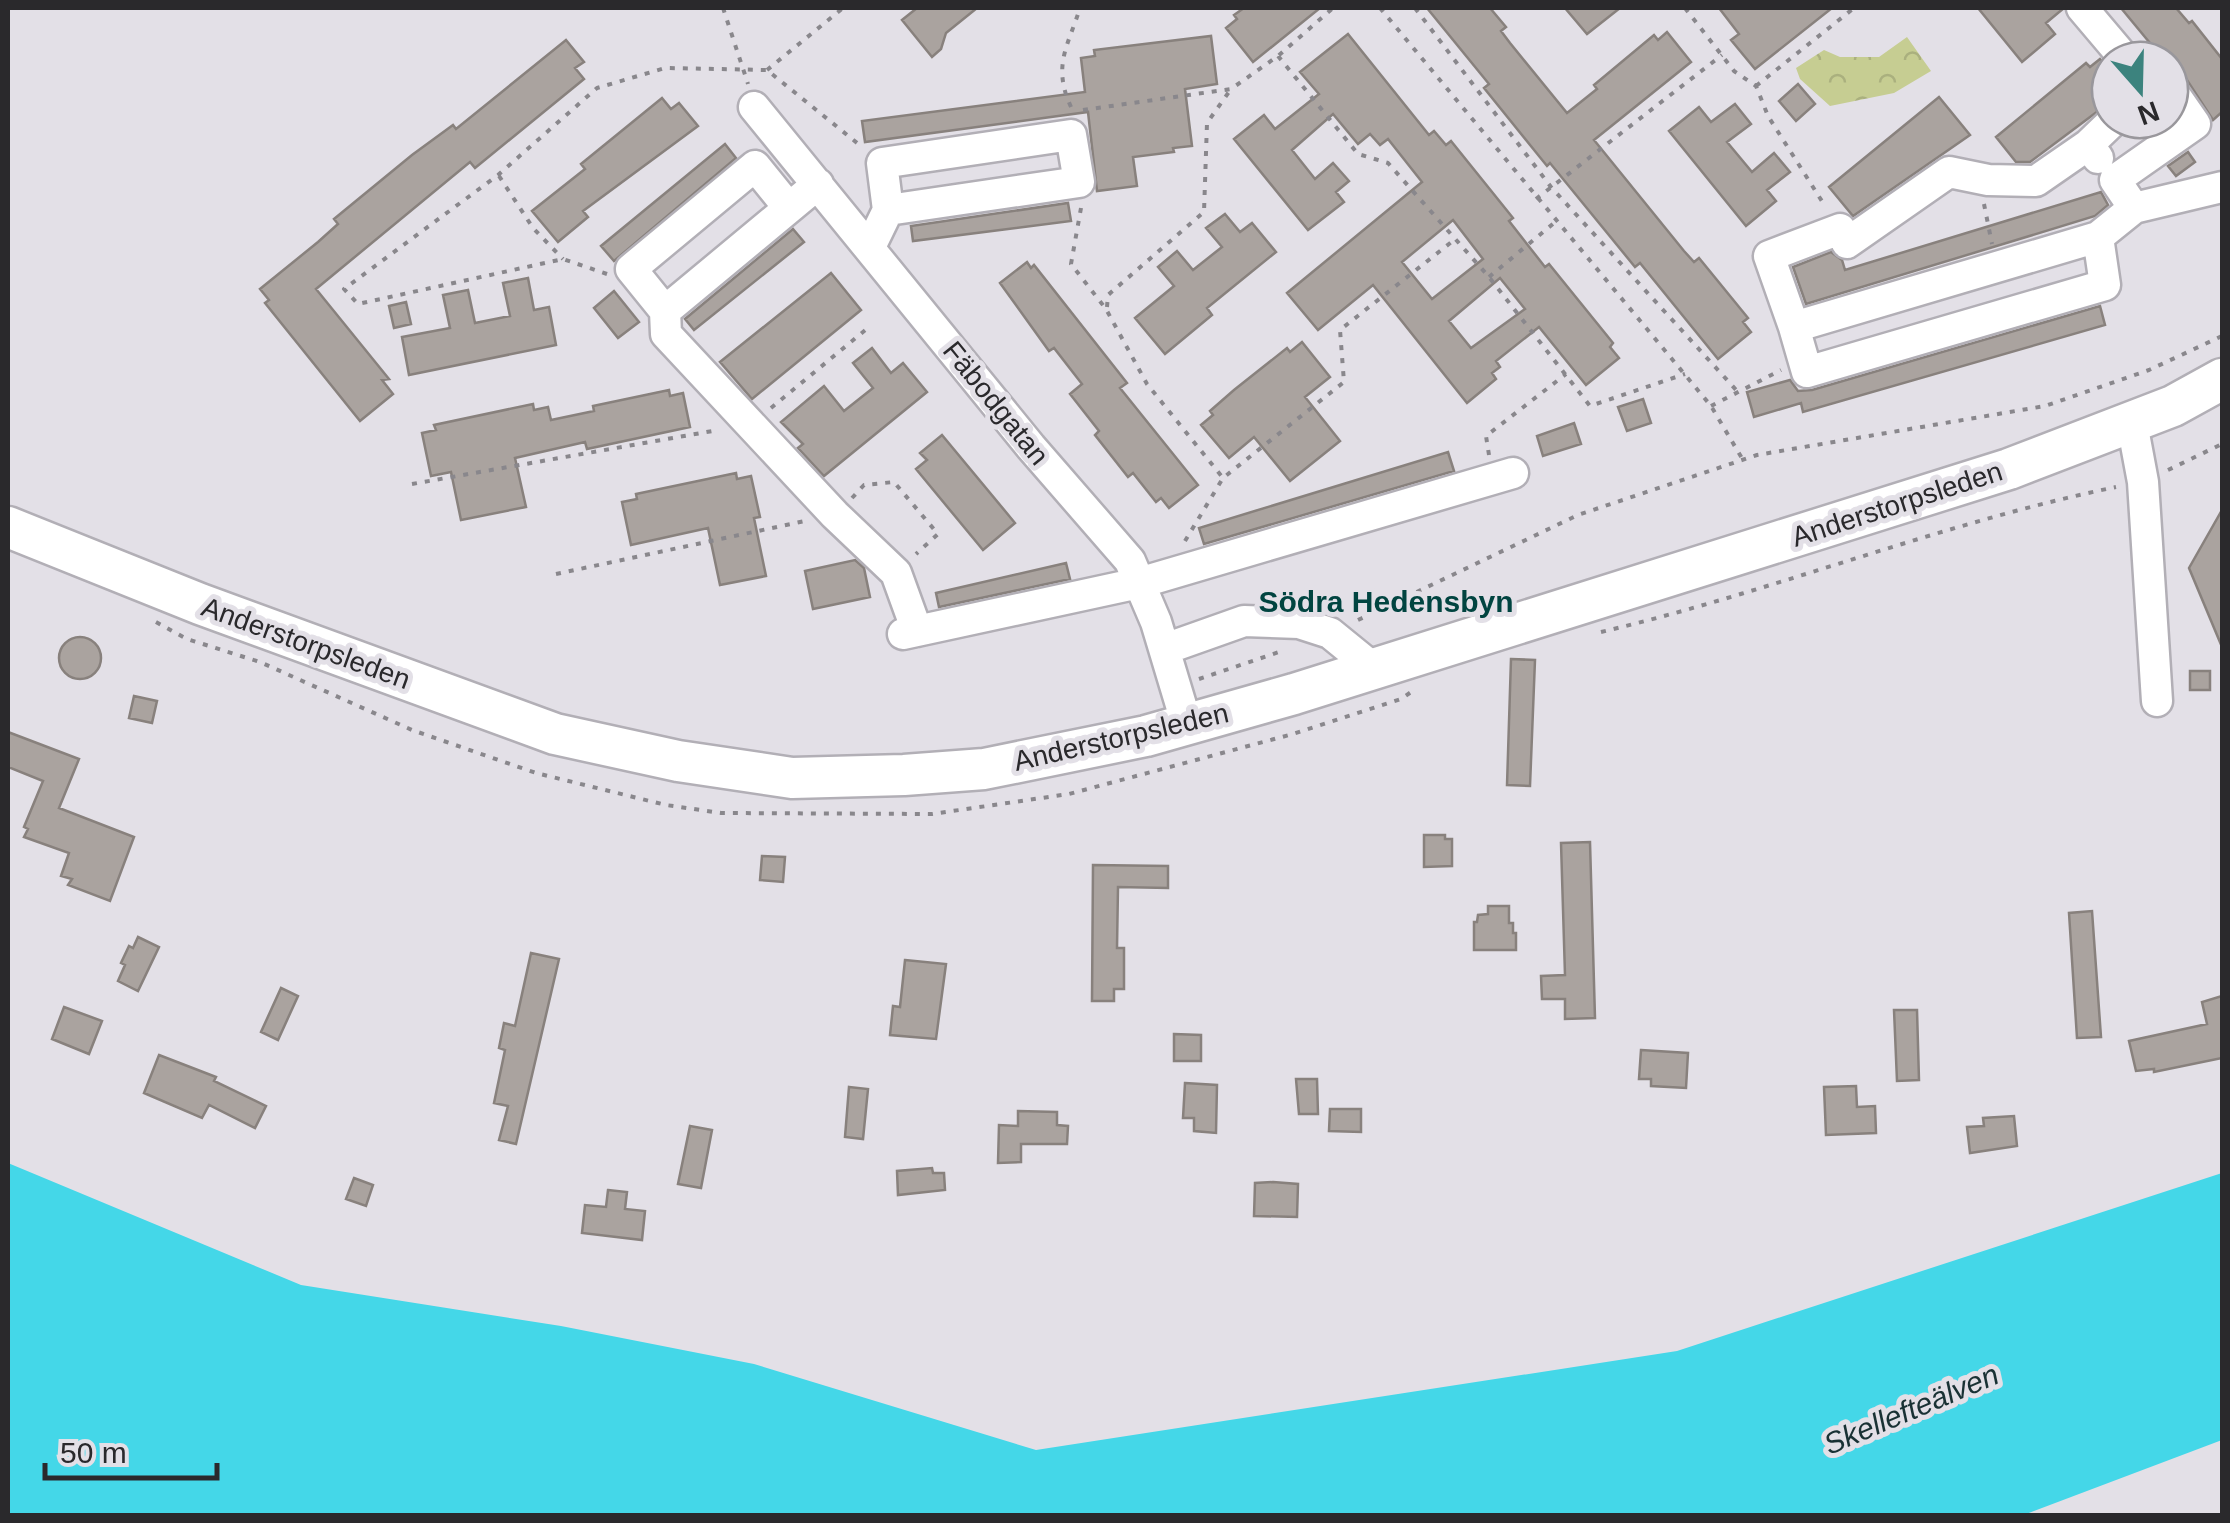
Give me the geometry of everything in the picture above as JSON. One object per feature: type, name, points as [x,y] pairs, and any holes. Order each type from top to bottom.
[{"type":"main road","name":"Anderstorpsleden","points":[[8,527],[200,604],[555,734],[678,761],[792,778],[904,776],[1150,755],[1188,726],[2009,469],[2173,406],[2222,379]]},
{"type":"street","points":[[2082,8],[2109,40]]},
{"type":"street","name":"Fäbodgatan","points":[[754,106],[1031,447],[1130,561],[1165,649],[1188,726]]},
{"type":"street","points":[[870,248],[888,210],[882,163],[1072,135],[1078,182],[888,210]]},
{"type":"street","points":[[2093,140],[2036,181],[1988,180],[1949,172],[1847,243],[1840,230],[1769,256],[1807,372],[2105,285],[2098,237]]},
{"type":"street","points":[[2115,180],[2172,140]]},
{"type":"street","points":[[2088,145],[2134,208]]},
{"type":"street","points":[[789,208],[754,166],[631,270],[666,311],[666,334],[835,515],[896,573],[910,633],[1138,583],[1503,476]]},
{"type":"street","points":[[666,311],[818,184]]},
{"type":"street","points":[[1794,327],[2098,237],[2134,208],[2222,187]]},
{"type":"street","points":[[2132,423],[2142,482],[2157,701]]},
{"type":"street","points":[[1165,649],[1244,620],[1299,623],[1330,633],[1373,668]]},
{"type":"path","points":[[724,8],[754,106]]},
{"type":"path","points":[[767,70],[843,8]]},
{"type":"path","points":[[1080,8],[1063,48],[1061,86],[1073,111],[1232,89]]},
{"type":"path","points":[[1106,309],[1108,295],[1204,212],[1207,123],[1232,89],[1334,8]]},
{"type":"path","points":[[1380,8],[1711,406],[1743,460]]},
{"type":"path","points":[[1415,8],[1551,187],[1738,392]]},
{"type":"path","points":[[1685,8],[1734,71],[1756,86],[1768,116],[1840,230]]},
{"type":"path","points":[[1756,86],[1854,8]]},
{"type":"path","points":[[1278,56],[1358,154],[1388,163],[1488,277],[1590,406],[1684,374]]},
{"type":"path","points":[[1536,199],[1722,56]]},
{"type":"path","points":[[564,259],[358,304],[344,289],[498,175],[597,88],[665,68],[767,70],[882,163]]},
{"type":"path","points":[[498,175],[533,228],[564,259],[610,276],[631,270]]},
{"type":"path","points":[[1988,180],[1982,199],[1998,266]]},
{"type":"path","points":[[1078,182],[1082,207],[1071,264],[1106,309],[1147,384],[1222,478]]},
{"type":"path","points":[[1488,277],[1556,222]]},
{"type":"path","points":[[1175,572],[1188,532],[1222,478],[1344,382],[1340,330],[1454,240]]},
{"type":"path","points":[[412,484],[750,424],[869,327]]},
{"type":"path","points":[[1176,684],[1330,633],[1578,515],[1743,460],[1852,436],[2045,406],[2149,370],[2222,336]]},
{"type":"path","points":[[1711,406],[1803,359]]},
{"type":"path","points":[[1503,476],[1486,436],[1566,374]]},
{"type":"path","points":[[1602,632],[1712,606],[2041,502],[2142,482],[2222,444]]},
{"type":"path","points":[[556,574],[835,515],[864,485],[894,482],[938,534],[896,573]]},
{"type":"path","points":[[155,622],[187,639],[260,662],[412,730],[536,773],[721,814],[932,814],[1070,794],[1150,755],[1293,734],[1401,699],[1416,689]]},
{"type":"green space","points":[[1907,37],[1931,71],[1894,93],[1830,106],[1800,79],[1796,68],[1824,50],[1840,57],[1879,57]]},
{"type":"water","name":"Skellefteälven","points":[[8,1163],[301,1285],[561,1326],[754,1364],[1036,1450],[1677,1351],[2222,1173],[2222,1440],[2021,1516],[8,1515]]},
{"type":"building","points":[[917,8],[977,8],[946,33],[941,49],[932,57],[902,20]]},
{"type":"building","points":[[1244,8],[1320,8],[1253,62],[1226,28]]},
{"type":"building","points":[[1427,8],[1490,8],[1506,27],[1501,31],[1567,113],[1654,35],[1658,40],[1667,32],[1691,62],[1594,140],[1684,251],[1694,262],[1699,258],[1717,280],[1748,318],[1743,322],[1751,332],[1718,359],[1640,263],[1635,267],[1550,163],[1547,166],[1484,88],[1489,84]]},
{"type":"building","points":[[1565,8],[1620,8],[1587,34]]},
{"type":"building","points":[[1719,8],[1832,8],[1755,69],[1731,40],[1739,34]]},
{"type":"building","points":[[1978,8],[2064,8],[2046,23],[2055,34],[2022,62]]},
{"type":"building","points":[[2121,8],[2176,8],[2189,23],[2192,21],[2222,59],[2222,112],[2213,120],[2190,85],[2190,40],[2147,40]]},
{"type":"building","points":[[1348,34],[1429,135],[1434,131],[1446,145],[1451,141],[1513,218],[1509,221],[1545,267],[1549,264],[1613,343],[1610,347],[1619,358],[1586,385],[1539,327],[1496,361],[1500,367],[1492,373],[1496,379],[1467,403],[1373,285],[1318,330],[1287,293],[1422,182],[1388,139],[1380,145],[1370,134],[1358,144],[1333,114],[1292,150],[1315,179],[1333,163],[1349,181],[1336,192],[1344,202],[1308,230],[1234,139],[1264,115],[1275,129],[1319,94],[1300,72]],"holes":[[[1453,220],[1483,259],[1432,299],[1402,262]],[[1500,278],[1525,309],[1471,348],[1449,321]]]},
{"type":"building","points":[[1211,36],[1217,84],[1185,89],[1192,146],[1133,157],[1137,186],[1097,191],[1088,112],[865,142],[862,121],[1085,92],[1081,58],[1095,56],[1094,50]]},
{"type":"building","points":[[566,40],[584,62],[575,68],[584,79],[475,168],[470,162],[316,289],[389,379],[382,380],[393,394],[360,421],[265,303],[269,300],[260,289],[338,224],[334,219],[412,155],[453,125],[456,129]]},
{"type":"building","points":[[2086,63],[2090,67],[2090,117],[2030,162],[2016,162],[1996,137]]},
{"type":"building","points":[[1798,84],[1815,104],[1796,121],[1779,101]]},
{"type":"building","points":[[1939,97],[1970,135],[1853,216],[1829,187]]},
{"type":"building","points":[[662,98],[671,109],[679,103],[698,126],[583,211],[588,217],[558,242],[532,211],[585,169],[581,164]]},
{"type":"building","points":[[1735,104],[1751,124],[1727,142],[1752,172],[1774,153],[1790,172],[1767,190],[1776,201],[1746,226],[1669,131],[1699,107],[1711,122]]},
{"type":"building","points":[[725,144],[736,158],[614,261],[601,246]]},
{"type":"building","points":[[2188,152],[2195,162],[2176,176],[2168,166]]},
{"type":"building","points":[[2101,192],[2108,205],[2095,216],[1806,304],[1793,267],[1831,252],[1842,260],[1845,270]]},
{"type":"building","points":[[1068,203],[1071,221],[913,241],[911,226]]},
{"type":"building","points":[[1225,214],[1240,232],[1252,223],[1276,252],[1207,308],[1212,315],[1165,354],[1135,318],[1174,286],[1158,267],[1177,251],[1193,270],[1222,247],[1206,228]]},
{"type":"building","points":[[793,229],[804,242],[694,330],[685,319]]},
{"type":"building","points":[[1027,262],[1031,268],[1034,265],[1127,383],[1120,388],[1198,485],[1169,508],[1161,498],[1156,502],[1133,473],[1128,477],[1095,435],[1099,431],[1070,394],[1082,384],[1054,348],[1049,351],[1000,283]]},
{"type":"building","points":[[831,273],[861,310],[752,399],[720,362]]},
{"type":"building","points":[[528,278],[534,310],[549,307],[556,345],[409,375],[402,337],[450,328],[443,295],[468,290],[475,323],[510,316],[503,283]]},
{"type":"building","points":[[614,291],[639,322],[618,338],[594,308]]},
{"type":"building","points":[[406,302],[411,324],[394,328],[389,306]]},
{"type":"building","points":[[2100,306],[2105,325],[1803,412],[1801,403],[1754,417],[1747,392],[1790,380],[1798,391],[1812,390]]},
{"type":"building","points":[[1302,342],[1330,377],[1305,397],[1340,441],[1290,481],[1254,437],[1229,458],[1201,425],[1213,415],[1210,411],[1234,390],[1287,348],[1290,352]]},
{"type":"building","points":[[872,348],[891,373],[903,363],[927,392],[824,476],[798,448],[803,444],[781,422],[824,386],[844,411],[873,388],[853,363]]},
{"type":"building","points":[[669,390],[670,396],[683,393],[690,427],[587,449],[585,442],[515,458],[526,507],[461,520],[451,472],[431,476],[422,433],[436,430],[434,425],[533,404],[534,410],[548,407],[551,420],[594,411],[593,406]]},
{"type":"building","points":[[1643,399],[1651,423],[1627,431],[1618,407]]},
{"type":"building","points":[[1574,423],[1581,444],[1543,456],[1537,436]]},
{"type":"building","points":[[942,435],[1015,523],[983,550],[916,469],[927,460],[920,453]]},
{"type":"building","points":[[1448,452],[1454,471],[1204,544],[1199,528]]},
{"type":"building","points":[[736,473],[737,479],[751,476],[760,517],[754,518],[766,576],[720,585],[708,528],[631,545],[622,502],[637,499],[636,494]]},
{"type":"building","points":[[2222,510],[2222,647],[2189,568]]},
{"type":"building","points":[[855,560],[864,568],[870,597],[813,609],[805,571]]},
{"type":"building","points":[[1066,563],[1070,579],[939,607],[936,593]]},
{"type":"building","points":[[80,637],[95,643],[101,658],[95,673],[80,679],[65,673],[59,658],[65,643]]},
{"type":"building","points":[[1511,659],[1535,660],[1530,786],[1507,785]]},
{"type":"building","points":[[2190,671],[2210,671],[2210,690],[2190,690]]},
{"type":"building","points":[[134,696],[157,701],[152,723],[129,718]]},
{"type":"building","points":[[8,732],[79,759],[59,808],[134,837],[110,901],[68,885],[72,879],[61,876],[69,853],[24,837],[28,829],[24,827],[43,781],[8,767]]},
{"type":"building","points":[[1424,835],[1452,839],[1452,866],[1424,867]]},
{"type":"building","points":[[1590,842],[1595,1018],[1565,1019],[1565,999],[1542,999],[1541,976],[1565,975],[1561,843]]},
{"type":"building","points":[[762,856],[785,857],[783,882],[760,880]]},
{"type":"building","points":[[1093,865],[1168,866],[1168,888],[1118,887],[1117,948],[1124,948],[1124,989],[1114,989],[1114,1001],[1092,1001]]},
{"type":"building","points":[[1488,906],[1509,906],[1516,950],[1474,950],[1474,922],[1478,915],[1488,914]]},
{"type":"building","points":[[2092,911],[2101,1037],[2077,1038],[2069,913]]},
{"type":"building","points":[[138,937],[159,947],[138,991],[118,981],[125,965],[121,963]]},
{"type":"building","points":[[531,953],[559,959],[516,1144],[499,1140],[508,1106],[494,1103],[505,1050],[499,1048],[504,1023],[515,1026]]},
{"type":"building","points":[[905,960],[946,964],[936,1039],[890,1035],[893,1006],[900,1007]]},
{"type":"building","points":[[281,988],[298,996],[278,1040],[261,1032]]},
{"type":"building","points":[[2222,996],[2222,1058],[2154,1072],[2136,1071],[2129,1041],[2207,1024],[2202,1002]]},
{"type":"building","points":[[64,1007],[102,1021],[89,1054],[52,1039]]},
{"type":"building","points":[[1894,1010],[1917,1010],[1919,1080],[1897,1081]]},
{"type":"building","points":[[1174,1034],[1201,1035],[1201,1061],[1174,1061]]},
{"type":"building","points":[[1641,1050],[1688,1053],[1686,1088],[1651,1086],[1651,1079],[1639,1079]]},
{"type":"building","points":[[159,1055],[216,1077],[214,1081],[266,1106],[255,1128],[209,1105],[202,1118],[144,1093]]},
{"type":"building","points":[[1296,1079],[1317,1079],[1318,1114],[1299,1114]]},
{"type":"building","points":[[1185,1083],[1217,1085],[1216,1133],[1194,1131],[1194,1118],[1183,1118]]},
{"type":"building","points":[[1856,1086],[1857,1107],[1875,1106],[1876,1133],[1826,1135],[1824,1087]]},
{"type":"building","points":[[849,1087],[868,1089],[863,1139],[845,1137]]},
{"type":"building","points":[[1330,1109],[1361,1109],[1361,1132],[1329,1131]]},
{"type":"building","points":[[1018,1111],[1057,1112],[1057,1125],[1068,1126],[1067,1144],[1021,1144],[1021,1162],[998,1163],[999,1125],[1018,1126]]},
{"type":"building","points":[[2014,1116],[2017,1146],[1970,1153],[1967,1127],[1984,1126],[1983,1118]]},
{"type":"building","points":[[690,1126],[712,1130],[701,1188],[678,1184]]},
{"type":"building","points":[[932,1168],[933,1173],[944,1173],[945,1190],[898,1195],[897,1171]]},
{"type":"building","points":[[354,1178],[373,1185],[366,1206],[346,1199]]},
{"type":"building","points":[[1255,1183],[1298,1184],[1297,1217],[1254,1216]]},
{"type":"building","points":[[608,1190],[627,1192],[625,1209],[645,1211],[642,1240],[582,1233],[585,1205],[606,1207]]},
{"type":"district","name":"Södra Hedensbyn","points":[[1386,601]]}]
